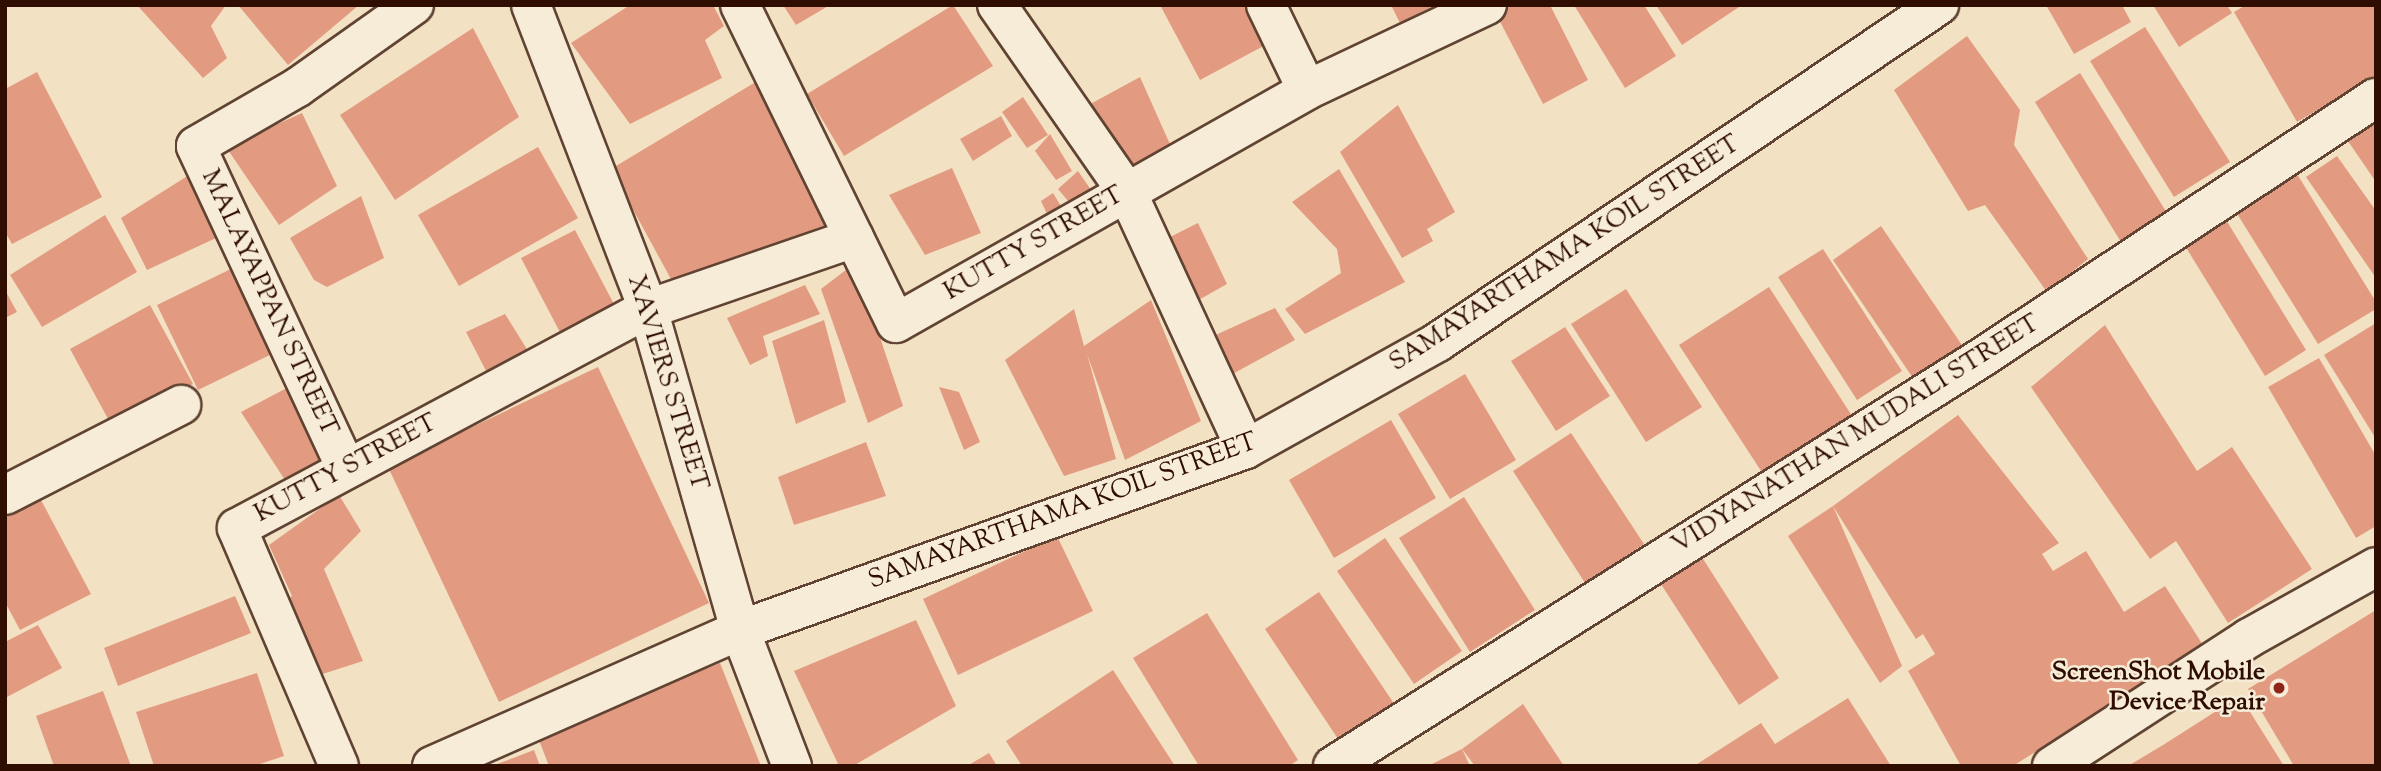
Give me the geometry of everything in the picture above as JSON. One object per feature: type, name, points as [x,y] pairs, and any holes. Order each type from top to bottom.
[{"type":"street","name":"MALAYAPPAN STREET","points":[[346,467],[196,146],[298,87],[414,5]]},
{"type":"street","name":"XAVIERS STREET","points":[[531,5],[648,309],[740,630],[792,766]]},
{"type":"street","name":"KUTTY STREET","points":[[740,5],[896,323],[1307,90],[1487,5]]},
{"type":"street","points":[[997,5],[1127,192],[1246,449]]},
{"type":"street","points":[[1266,5],[1307,90]]},
{"type":"street","name":"SAMAYARTHAMA KOIL STREET","points":[[432,766],[740,630],[1246,449],[1438,342],[1939,5]]},
{"type":"street","name":"VIDYANATHAN MUDALI STREET","points":[[1333,766],[1978,360],[2376,98]]},
{"type":"street","name":"KUTTY STREET","points":[[339,766],[237,528],[346,467],[648,309],[854,238]]},
{"type":"street","points":[[5,495],[181,405]]},
{"type":"street","points":[[2052,766],[2249,638],[2376,568]]},
{"type":"building","points":[[137,5],[226,5],[211,26],[227,58],[203,78]]},
{"type":"building","points":[[238,5],[359,5],[288,65]]},
{"type":"building","points":[[630,5],[713,5],[724,26],[705,40],[722,78],[630,124],[571,43]]},
{"type":"building","points":[[783,5],[830,5],[796,25]]},
{"type":"building","points":[[953,5],[993,66],[844,156],[807,94]]},
{"type":"building","points":[[1160,5],[1251,5],[1271,42],[1200,80]]},
{"type":"building","points":[[1391,5],[1435,5],[1400,23]]},
{"type":"building","points":[[1504,5],[1550,5],[1588,80],[1543,104],[1494,10]]},
{"type":"building","points":[[1574,5],[1644,5],[1676,56],[1625,88]]},
{"type":"building","points":[[1656,5],[1742,5],[1682,45]]},
{"type":"building","points":[[2046,5],[2122,5],[2131,22],[2074,54]]},
{"type":"building","points":[[2153,5],[2227,5],[2232,13],[2179,47]]},
{"type":"building","points":[[2246,5],[2376,5],[2376,76],[2297,122],[2234,12]]},
{"type":"building","points":[[2145,27],[2230,162],[2174,197],[2090,61]]},
{"type":"building","points":[[473,28],[519,117],[395,200],[340,115]]},
{"type":"building","points":[[1967,36],[2020,110],[2014,145],[2088,259],[2047,292],[1985,205],[1968,211],[1894,90]]},
{"type":"building","points":[[37,72],[102,197],[12,244],[5,232],[5,89]]},
{"type":"building","points":[[2080,73],[2167,213],[2121,242],[2035,102]]},
{"type":"building","points":[[764,77],[842,238],[678,292],[611,169]]},
{"type":"building","points":[[1140,77],[1173,151],[1128,174],[1083,108]]},
{"type":"building","points":[[1023,97],[1048,135],[1027,148],[1002,112]]},
{"type":"building","points":[[2376,103],[2376,182],[2339,128]]},
{"type":"building","points":[[1398,105],[1455,212],[1427,229],[1433,241],[1402,258],[1340,152]]},
{"type":"building","points":[[302,113],[337,186],[279,225],[226,147]]},
{"type":"building","points":[[1001,116],[1012,136],[973,161],[960,139]]},
{"type":"building","points":[[1050,134],[1072,171],[1056,180],[1035,151]]},
{"type":"building","points":[[538,147],[578,218],[459,286],[418,215]]},
{"type":"building","points":[[2337,156],[2376,211],[2376,278],[2306,177]]},
{"type":"building","points":[[200,168],[229,232],[147,270],[121,218]]},
{"type":"building","points":[[952,168],[981,233],[925,255],[889,195]]},
{"type":"building","points":[[1339,169],[1405,282],[1305,334],[1285,309],[1341,273],[1337,249],[1292,202]]},
{"type":"building","points":[[1078,171],[1098,200],[1078,213],[1058,189]]},
{"type":"building","points":[[2297,174],[2376,302],[2376,309],[2318,344],[2236,212]]},
{"type":"building","points":[[1053,193],[1070,221],[1054,229],[1041,201]]},
{"type":"building","points":[[361,196],[384,258],[327,287],[314,280],[290,238]]},
{"type":"building","points":[[105,215],[137,272],[42,327],[10,275]]},
{"type":"building","points":[[2223,215],[2306,350],[2265,376],[2182,241]]},
{"type":"building","points":[[1198,223],[1227,284],[1188,306],[1160,242]]},
{"type":"building","points":[[1881,226],[1966,351],[1917,384],[1833,260]]},
{"type":"building","points":[[575,230],[616,308],[562,336],[521,258]]},
{"type":"building","points":[[1823,249],[1902,371],[1857,400],[1778,277]]},
{"type":"building","points":[[243,263],[284,348],[198,390],[157,305]]},
{"type":"building","points":[[855,263],[903,406],[868,423],[821,289]]},
{"type":"building","points":[[805,285],[820,314],[763,336],[768,356],[750,365],[727,318]]},
{"type":"building","points":[[1769,287],[1854,419],[1765,477],[1679,345]]},
{"type":"building","points":[[1626,289],[1702,407],[1646,442],[1571,324]]},
{"type":"building","points":[[5,290],[17,312],[5,318]]},
{"type":"building","points":[[1151,300],[1201,421],[1125,460],[1087,354],[1116,459],[1064,476],[1005,360],[1074,309],[1084,346]]},
{"type":"building","points":[[150,305],[193,384],[113,428],[70,349]]},
{"type":"building","points":[[1275,308],[1295,340],[1227,377],[1209,338]]},
{"type":"building","points":[[505,314],[545,378],[499,396],[466,332]]},
{"type":"building","points":[[824,320],[846,402],[796,424],[772,341]]},
{"type":"building","points":[[2376,323],[2376,439],[2324,355]]},
{"type":"building","points":[[2105,325],[2197,471],[2232,447],[2312,569],[2228,623],[2176,541],[2150,559],[2031,387]]},
{"type":"building","points":[[1565,327],[1610,396],[1556,431],[1511,361]]},
{"type":"building","points":[[2319,358],[2376,456],[2376,526],[2356,538],[2268,387]]},
{"type":"building","points":[[598,367],[709,603],[499,702],[388,467]]},
{"type":"building","points":[[1465,374],[1516,460],[1450,499],[1398,414]]},
{"type":"building","points":[[300,381],[335,465],[292,491],[241,412]]},
{"type":"building","points":[[939,387],[959,392],[980,442],[964,450]]},
{"type":"building","points":[[1958,415],[2059,543],[2042,554],[2053,571],[2086,551],[2124,612],[2165,586],[2203,645],[2013,766],[1961,766],[1908,671],[1935,654],[1923,634],[1916,639],[1833,506]]},
{"type":"building","points":[[1391,420],[1436,498],[1334,558],[1289,480]]},
{"type":"building","points":[[1571,433],[1644,544],[1585,583],[1513,471]]},
{"type":"building","points":[[866,442],[886,496],[794,525],[778,477]]},
{"type":"building","points":[[33,485],[91,594],[20,630],[5,602],[5,499]]},
{"type":"building","points":[[339,495],[361,531],[324,569],[363,661],[307,679],[273,613],[292,596],[269,545]]},
{"type":"building","points":[[1464,497],[1535,610],[1470,652],[1399,538]]},
{"type":"building","points":[[1833,506],[1902,666],[1880,683],[1788,536]]},
{"type":"building","points":[[1057,536],[1093,611],[958,675],[923,599]]},
{"type":"building","points":[[1385,538],[1462,651],[1414,684],[1337,571]]},
{"type":"building","points":[[1698,551],[1779,678],[1739,705],[1657,578]]},
{"type":"building","points":[[1319,592],[1401,714],[1346,751],[1265,629]]},
{"type":"building","points":[[235,596],[251,633],[118,686],[104,648]]},
{"type":"building","points":[[2376,610],[2376,766],[2294,766],[2248,689]]},
{"type":"building","points":[[1207,613],[1298,760],[1289,766],[1199,766],[1133,658]]},
{"type":"building","points":[[916,620],[956,706],[853,766],[839,766],[794,671]]},
{"type":"building","points":[[38,625],[62,668],[5,698],[5,642]]},
{"type":"building","points":[[720,663],[761,766],[549,766],[537,735]]},
{"type":"building","points":[[1113,670],[1175,766],[1022,766],[1006,741]]},
{"type":"building","points":[[257,673],[284,756],[254,766],[154,766],[136,712]]},
{"type":"building","points":[[103,691],[131,766],[54,766],[36,716]]},
{"type":"building","points":[[2240,696],[2284,766],[2128,766],[2163,745]]},
{"type":"building","points":[[1848,698],[1891,766],[1694,766],[1761,723],[1775,744]]},
{"type":"building","points":[[1523,704],[1564,766],[1475,766],[1462,749]]},
{"type":"building","points":[[1462,749],[1470,766],[1428,766]]},
{"type":"building","points":[[534,750],[540,766],[492,766]]},
{"type":"building","points":[[989,753],[997,766],[967,766]]},
{"type":"place","name":"ScreenShot Mobile Device Repair","points":[[2279,688]]}]
